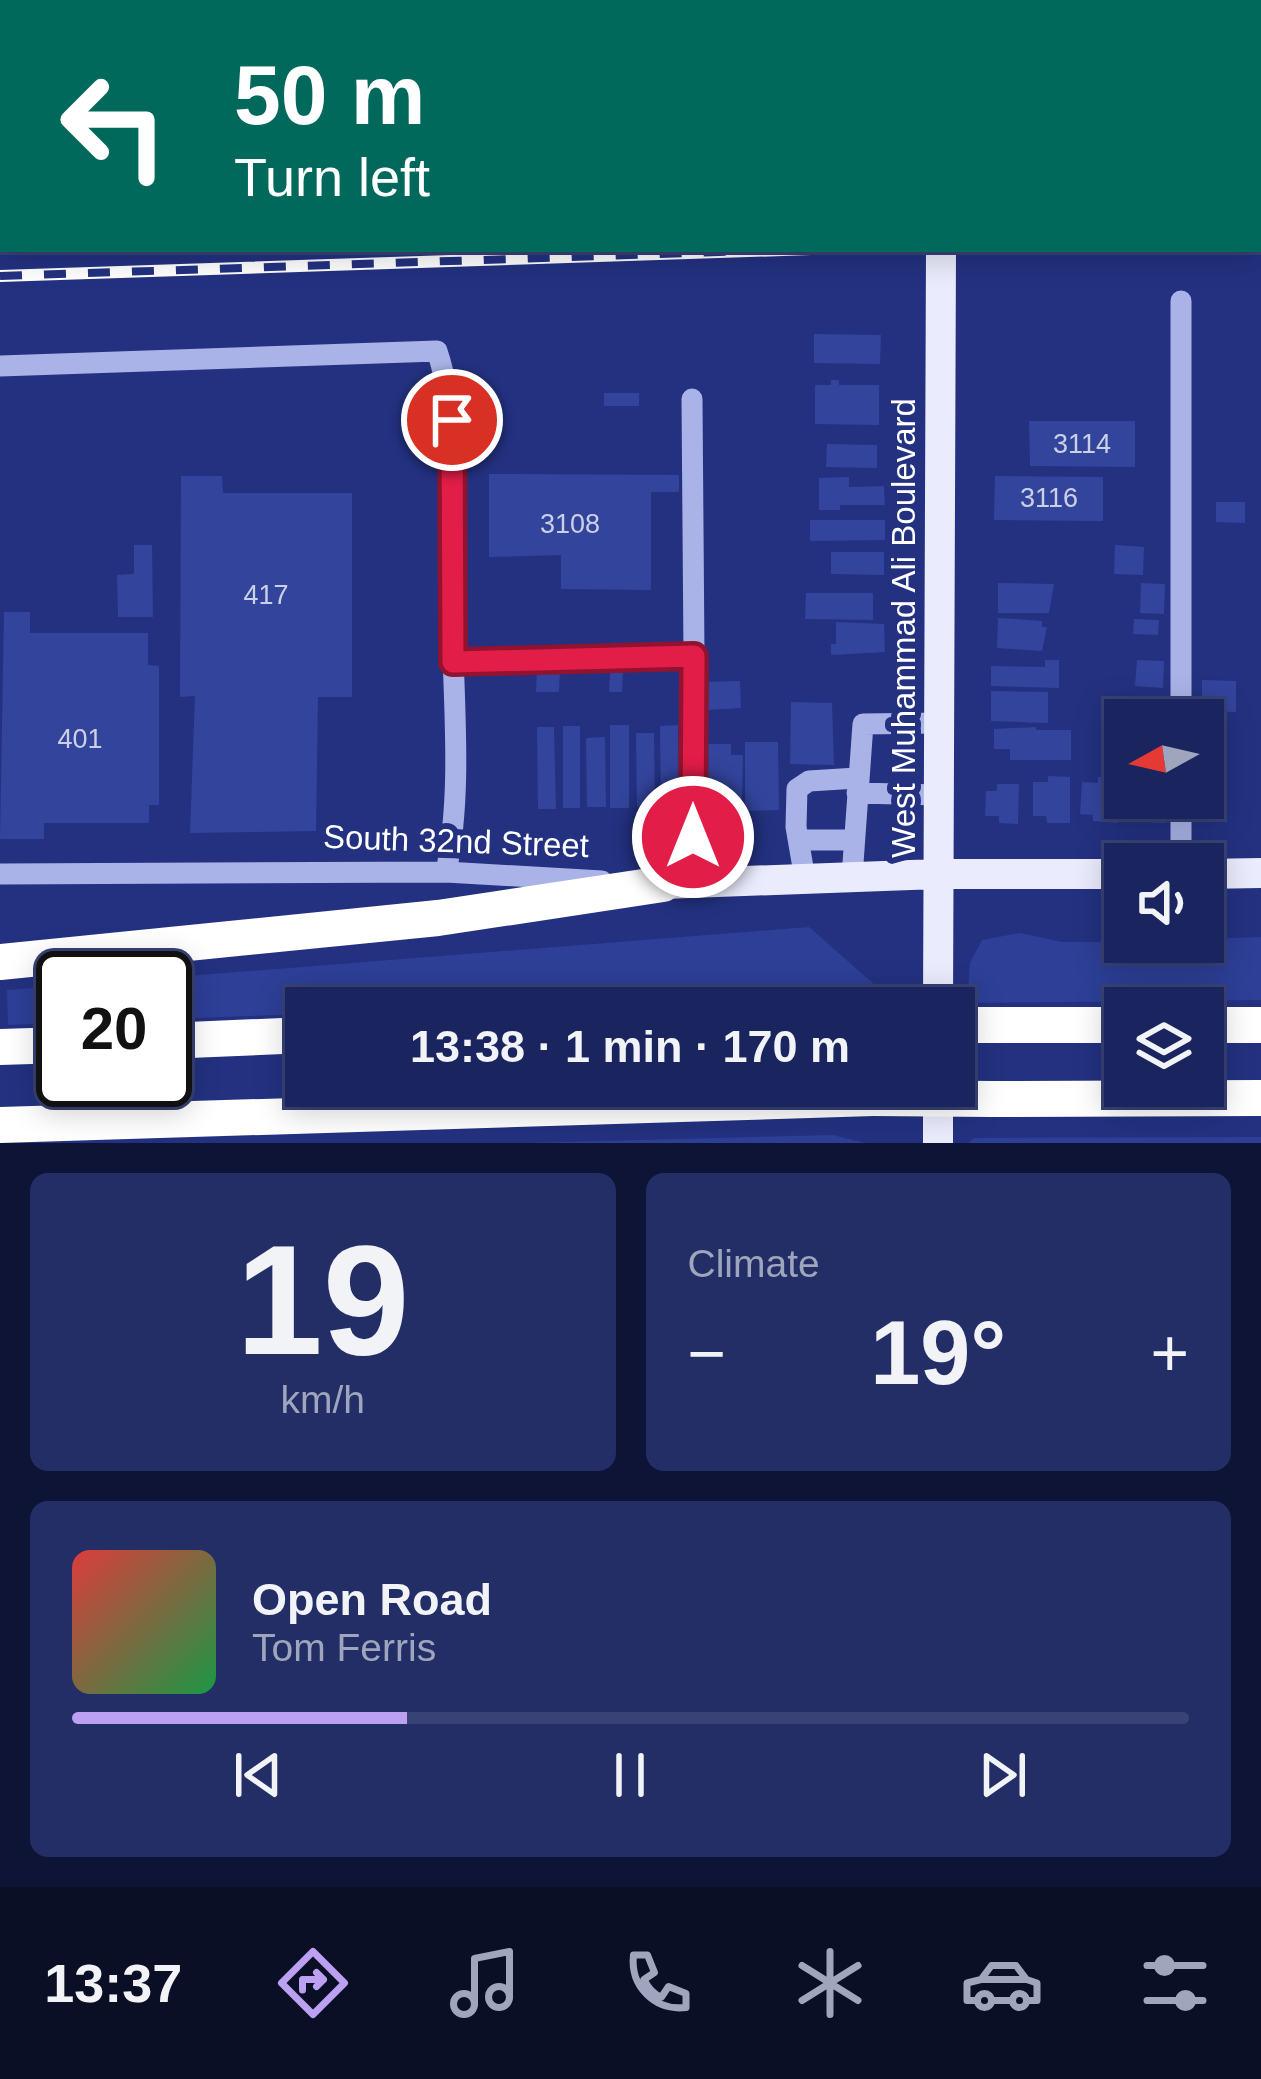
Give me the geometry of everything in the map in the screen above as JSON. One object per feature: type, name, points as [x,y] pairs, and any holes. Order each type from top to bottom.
[{"type":"highway","points":[[0,962],[438,918],[678,883]]},
{"type":"highway","points":[[1224,1025],[1261,1024]]},
{"type":"highway","points":[[975,1025],[1104,1025]]},
{"type":"highway","points":[[192,1040],[285,1036]]},
{"type":"highway","points":[[0,1047],[36,1046]]},
{"type":"highway","points":[[0,1125],[873,1098],[1261,1098]]},
{"type":"main road","name":"West Muhammad Ali Boulevard","points":[[938,987],[941,252]]},
{"type":"main road","points":[[1224,874],[1261,873]]},
{"type":"main road","name":"South 32nd Street","points":[[678,883],[1104,874]]},
{"type":"main road","points":[[939,1107],[940,1139]]},
{"type":"street","points":[[1181,301],[1181,699]]},
{"type":"street","points":[[0,366],[437,351],[452,420],[454,766],[452,846],[446,872]]},
{"type":"street","points":[[678,883],[694,656],[692,399]]},
{"type":"street","points":[[453,662],[694,656]]},
{"type":"street","points":[[852,877],[863,724],[939,723]]},
{"type":"street","points":[[805,879],[796,827],[797,788],[809,782],[939,795]]},
{"type":"street","points":[[801,839],[854,841]]},
{"type":"street","name":"South 32nd Street","points":[[0,874],[446,872],[678,883]]},
{"type":"shaded area","points":[[809,927],[877,987],[285,987],[285,1015],[192,1018],[192,976]]},
{"type":"shaded area","points":[[1020,933],[1062,942],[1104,942],[1104,963],[1224,963],[1224,938],[1261,937],[1261,1000],[1224,1000],[1224,987],[1104,987],[1104,1002],[975,1003],[975,987],[968,987],[970,963],[982,940]]},
{"type":"shaded area","points":[[36,988],[36,1024],[8,1025],[7,990]]},
{"type":"shaded area","points":[[833,1135],[866,1143],[523,1143]]},
{"type":"shaded area","points":[[1261,1137],[1261,1143],[969,1143],[973,1138]]},
{"type":"building","points":[[814,334],[881,335],[880,364],[814,363]]},
{"type":"building","points":[[831,380],[839,380],[839,385],[879,385],[879,425],[815,424],[815,385],[831,385]]},
{"type":"building","points":[[604,393],[639,393],[639,406],[604,406]]},
{"type":"building","points":[[1029,421],[1135,421],[1135,467],[1030,466]]},
{"type":"building","points":[[827,444],[877,445],[877,468],[826,467]]},
{"type":"building","points":[[489,474],[679,475],[679,492],[651,492],[651,590],[561,589],[561,555],[489,557]]},
{"type":"building","points":[[181,476],[222,476],[223,493],[352,493],[352,697],[318,697],[316,831],[190,833],[195,696],[180,697]]},
{"type":"building","points":[[995,476],[1103,477],[1103,521],[994,520]]},
{"type":"building","points":[[849,477],[849,487],[884,486],[885,505],[819,510],[819,478]]},
{"type":"building","points":[[1216,502],[1245,502],[1245,523],[1216,522]]},
{"type":"building","points":[[810,520],[885,520],[885,540],[810,541]]},
{"type":"building","points":[[134,545],[152,545],[153,617],[118,617],[117,575],[134,574]]},
{"type":"building","points":[[1115,545],[1144,547],[1143,575],[1114,574]]},
{"type":"building","points":[[831,552],[884,552],[884,575],[831,574]]},
{"type":"building","points":[[998,583],[1054,584],[1049,613],[998,613]]},
{"type":"building","points":[[1141,583],[1165,584],[1164,614],[1140,613]]},
{"type":"building","points":[[806,593],[873,593],[873,620],[805,619]]},
{"type":"building","points":[[4,612],[30,612],[30,633],[148,633],[148,665],[159,666],[159,805],[149,805],[149,823],[44,823],[44,839],[0,839]]},
{"type":"building","points":[[998,618],[1042,621],[1042,627],[1047,627],[1042,651],[997,648]]},
{"type":"building","points":[[1134,619],[1159,620],[1158,635],[1133,634]]},
{"type":"building","points":[[836,622],[884,624],[885,652],[831,655]]},
{"type":"building","points":[[1045,660],[1059,660],[1059,688],[991,686],[991,666],[1045,667]]},
{"type":"building","points":[[1137,660],[1164,661],[1163,688],[1135,686]]},
{"type":"building","points":[[537,669],[560,669],[559,692],[536,692]]},
{"type":"building","points":[[610,673],[623,673],[622,692],[609,692]]},
{"type":"building","points":[[1202,680],[1236,681],[1236,712],[1224,712],[1224,699],[1202,699]]},
{"type":"building","points":[[740,681],[741,708],[707,710],[706,682]]},
{"type":"building","points":[[991,691],[1048,692],[1048,723],[991,721]]},
{"type":"building","points":[[791,702],[832,703],[834,765],[790,764]]},
{"type":"building","points":[[610,725],[629,725],[629,808],[610,808]]},
{"type":"building","points":[[678,725],[679,808],[661,808],[660,726]]},
{"type":"building","points":[[563,726],[580,726],[580,808],[563,808]]},
{"type":"building","points":[[537,727],[554,727],[556,809],[538,809]]},
{"type":"building","points":[[994,729],[1071,730],[1071,760],[1010,760],[1010,749],[994,749]]},
{"type":"building","points":[[636,733],[654,733],[655,807],[637,807]]},
{"type":"building","points":[[605,737],[606,807],[587,807],[586,738]]},
{"type":"building","points":[[745,742],[778,742],[779,810],[745,811]]},
{"type":"building","points":[[708,744],[731,744],[731,755],[743,755],[742,802],[737,801],[737,810],[708,809],[705,803]]},
{"type":"building","points":[[1048,776],[1070,777],[1070,823],[1047,823],[1046,816],[1033,816],[1033,782],[1048,782]]},
{"type":"building","points":[[1098,777],[1104,777],[1104,819],[1117,819],[1117,823],[1093,821],[1093,815],[1080,814],[1082,782],[1098,783]]},
{"type":"building","points":[[997,784],[1019,784],[1018,824],[985,816],[986,791],[997,791]]},
{"type":"railway","points":[[0,276],[721,252]]},
{"type":"route","points":[[452,420],[453,662],[694,656],[693,837]]}]
